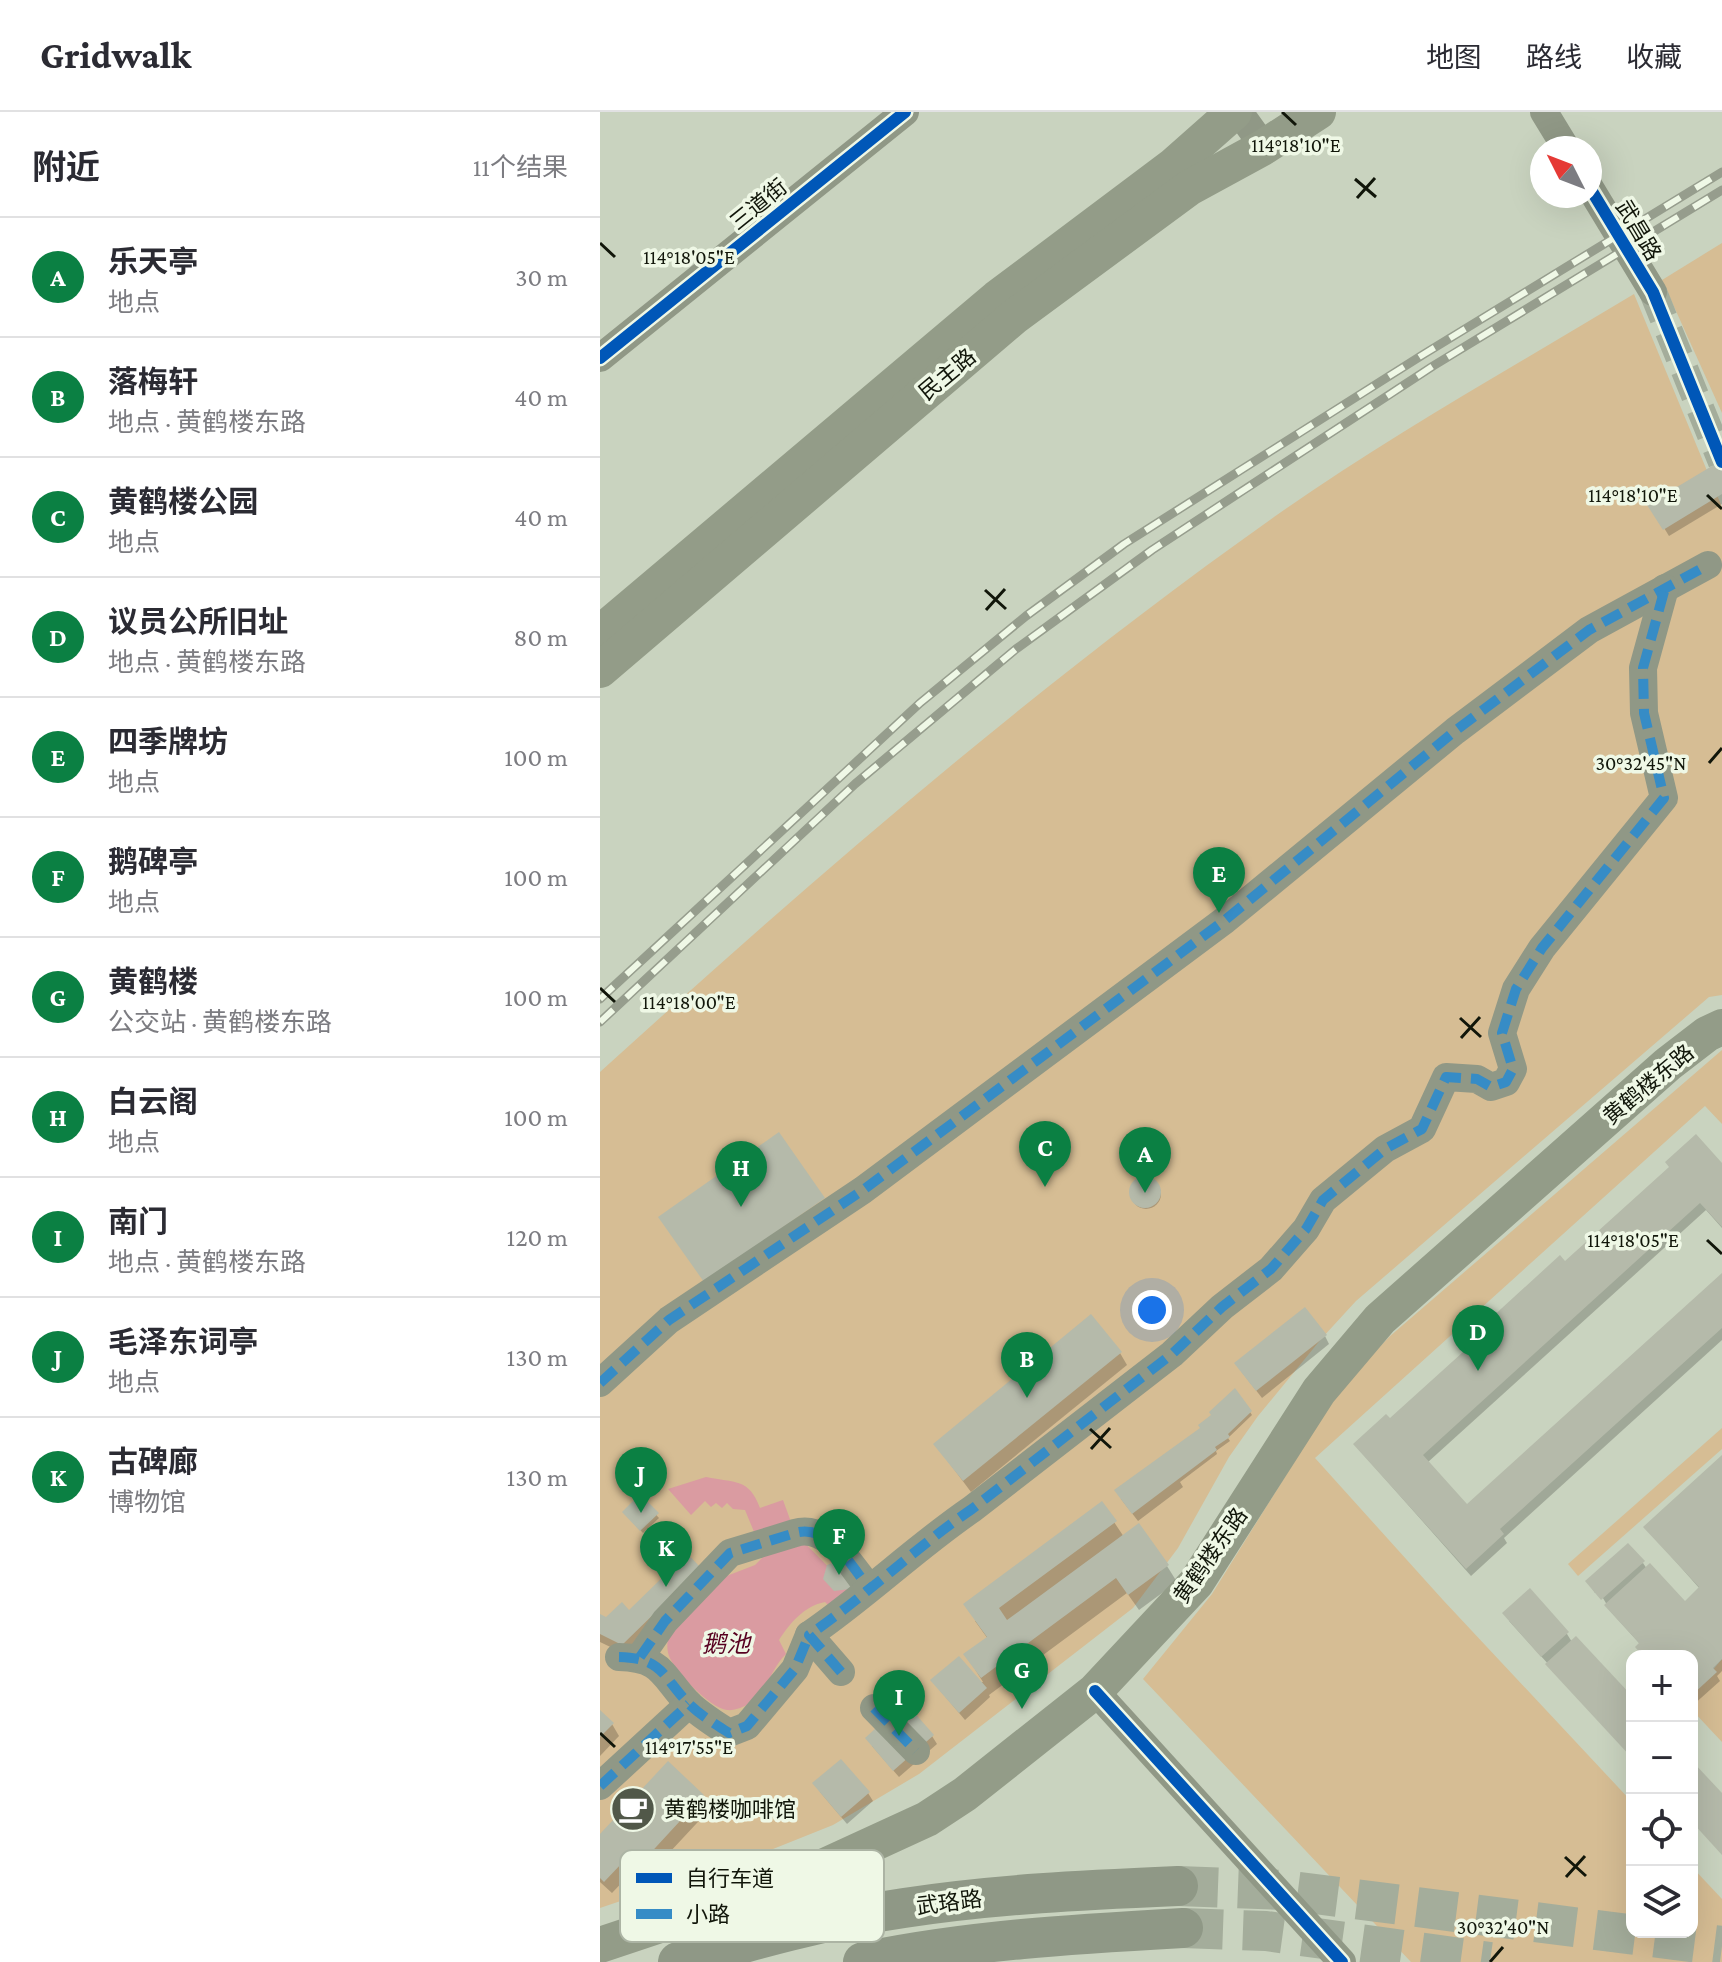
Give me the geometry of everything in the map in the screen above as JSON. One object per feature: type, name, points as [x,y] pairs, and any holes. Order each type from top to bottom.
[{"type":"highway","name":"武珞路","points":[[884,1912],[1042,1891],[1178,1886]]},
{"type":"highway","name":"武珞路","points":[[863,1962],[910,1952],[1031,1937],[1183,1928]]},
{"type":"highway","name":"武珞路","points":[[678,1962],[747,1942]]},
{"type":"main road","name":"民主路","points":[[600,633],[997,298],[1173,166],[1237,112]]},
{"type":"main road","name":"民主路","points":[[600,670],[1014,317],[1189,188],[1264,147],[1318,112]]},
{"type":"main road","name":"黄鹤楼东路","points":[[860,1850],[927,1819],[965,1794],[1095,1691],[1196,1583],[1319,1391],[1380,1319],[1668,1064],[1707,1034],[1722,1027]]},
{"type":"main road","name":"黄鹤楼东路","points":[[600,1945],[620,1938]]},
{"type":"street","name":"三道街","points":[[600,358],[905,112]]},
{"type":"street","points":[[1237,112],[1264,147]]},
{"type":"street","points":[[1544,112],[1559,136]]},
{"type":"street","name":"武昌路","points":[[1602,208],[1653,292]]},
{"type":"street","points":[[600,1383],[669,1320],[863,1190],[1225,920],[1455,731],[1589,630],[1708,565]]},
{"type":"street","points":[[869,1588],[823,1535],[805,1530],[730,1553],[630,1657],[658,1667],[689,1704],[729,1733],[747,1726],[795,1669],[809,1635],[854,1604],[869,1588],[1172,1354],[1222,1307],[1271,1269],[1306,1229],[1323,1200],[1385,1149],[1422,1129],[1446,1077],[1477,1079],[1491,1087],[1506,1082],[1513,1069],[1502,1033],[1516,989],[1542,948],[1664,798],[1644,713],[1643,668],[1665,588]]},
{"type":"street","points":[[809,1635],[841,1672]]},
{"type":"street","points":[[1095,1691],[1342,1962]]},
{"type":"street","points":[[600,1786],[689,1704]]},
{"type":"street","points":[[874,1708],[916,1751]]},
{"type":"shaded area","points":[[1722,243],[1722,413],[1662,280]]},
{"type":"shaded area","points":[[1634,294],[1722,507],[1722,995],[1709,997],[1356,1301],[1258,1416],[1229,1457],[1178,1548],[1133,1608],[919,1774],[833,1825],[770,1850],[620,1850],[620,1901],[600,1908],[600,1072],[928,784],[1098,647],[1274,517],[1452,402]]},
{"type":"shaded area","points":[[1722,1050],[1722,1124],[1705,1106],[1315,1458],[1626,1796],[1626,1938],[1698,1938],[1698,1873],[1722,1899],[1722,1962],[1411,1962],[1143,1679],[1212,1594],[1340,1388],[1389,1337]]},
{"type":"shaded area","points":[[1722,1428],[1722,1449],[1578,1576],[1568,1564]]},
{"type":"shaded area","points":[[1722,1659],[1722,1742],[1698,1716],[1698,1688]]},
{"type":"water","name":"鹅池","points":[[706,1477],[746,1487],[760,1508],[783,1500],[795,1533],[850,1589],[833,1610],[825,1602],[817,1604],[793,1622],[779,1640],[786,1654],[761,1692],[750,1703],[733,1710],[720,1708],[694,1688],[678,1671],[668,1650],[668,1638],[724,1577],[755,1565],[764,1556],[745,1510],[733,1509],[727,1503],[722,1508],[716,1503],[711,1507],[705,1501],[691,1515],[668,1489]]},
{"type":"building","points":[[1722,460],[1722,494],[1663,530],[1647,505]]},
{"type":"building","points":[[779,1132],[825,1198],[704,1282],[658,1217]]},
{"type":"building","points":[[1696,1134],[1722,1163],[1722,1227],[1700,1203],[1423,1455],[1467,1504],[1722,1273],[1722,1328],[1500,1529],[1504,1534],[1466,1569],[1353,1444],[1386,1414],[1390,1418],[1494,1324],[1490,1319],[1560,1255],[1565,1261],[1669,1167],[1665,1162]]},
{"type":"building","points":[[1145,1176],[1156,1181],[1161,1192],[1156,1203],[1145,1208],[1134,1203],[1129,1192],[1134,1181]]},
{"type":"building","points":[[1305,1307],[1327,1335],[1256,1391],[1234,1363]]},
{"type":"building","points":[[1091,1314],[1122,1352],[963,1481],[933,1444]]},
{"type":"building","points":[[1235,1388],[1252,1411],[1228,1434],[1230,1437],[1215,1447],[1217,1450],[1132,1514],[1114,1490],[1200,1428],[1198,1425],[1211,1415],[1209,1412]]},
{"type":"building","points":[[1722,1455],[1722,1659],[1713,1668],[1717,1672],[1698,1689],[1698,1650],[1638,1650],[1635,1647],[1639,1643],[1604,1605],[1650,1563],[1685,1601],[1699,1587],[1643,1527]]},
{"type":"building","points":[[640,1494],[659,1513],[640,1531],[622,1512]]},
{"type":"building","points":[[1102,1501],[1117,1521],[999,1608],[1007,1620],[1139,1523],[1169,1565],[1128,1595],[1116,1578],[981,1678],[963,1654],[987,1637],[963,1604]]},
{"type":"building","points":[[1628,1543],[1645,1561],[1601,1600],[1585,1581]]},
{"type":"building","points":[[680,1546],[701,1568],[622,1645],[600,1634],[600,1614],[606,1617],[622,1602],[629,1610],[667,1573],[660,1566]]},
{"type":"building","points":[[840,1560],[855,1571],[850,1589],[834,1591],[823,1579],[827,1565]]},
{"type":"building","points":[[1530,1588],[1569,1632],[1541,1657],[1502,1613]]},
{"type":"building","points":[[1576,1636],[1626,1690],[1626,1752],[1545,1664]]},
{"type":"building","points":[[959,1656],[987,1688],[959,1713],[930,1680]]},
{"type":"building","points":[[905,1702],[934,1735],[893,1771],[865,1738]]},
{"type":"building","points":[[600,1710],[614,1723],[600,1737]]},
{"type":"building","points":[[841,1759],[870,1792],[841,1817],[812,1783]]},
{"type":"building","points":[[668,1761],[704,1795],[653,1850],[620,1850],[620,1865],[604,1882],[600,1878],[600,1834]]},
{"type":"building","points":[[1698,1767],[1722,1793],[1722,1855],[1698,1829]]},
{"type":"tunnel","points":[[1653,292],[1722,462]]},
{"type":"tunnel","points":[[1178,1886],[1284,1890],[1722,1946]]},
{"type":"tunnel","points":[[1183,1928],[1266,1931],[1490,1962]]},
{"type":"railway","points":[[600,999],[920,703],[1026,616],[1124,544],[1424,354],[1722,172]]},
{"type":"railway","points":[[600,1022],[855,784],[1016,649],[1152,550],[1433,366],[1722,190]]},
{"type":"marked path","points":[[600,1383],[669,1320],[863,1190],[1225,920],[1455,731],[1589,630],[1708,565]]},
{"type":"marked path","points":[[841,1672],[809,1635],[1172,1354],[1222,1307],[1271,1269],[1306,1229],[1323,1200],[1385,1149],[1422,1129],[1446,1077],[1477,1079],[1491,1087],[1506,1082],[1513,1069],[1502,1033],[1516,989],[1542,948],[1664,798],[1644,713],[1643,668],[1665,588]]},
{"type":"marked path","points":[[640,1657],[665,1621],[730,1553],[795,1533],[818,1534],[828,1540],[838,1548],[869,1588]]},
{"type":"marked path","points":[[619,1657],[634,1658],[653,1665],[693,1707],[729,1733],[747,1726],[795,1669],[809,1635]]},
{"type":"marked path","points":[[600,1786],[689,1704]]},
{"type":"marked path","points":[[874,1708],[916,1751]]},
{"type":"cycle path","points":[[600,358],[905,112]]},
{"type":"cycle path","points":[[1602,208],[1653,292],[1722,462]]},
{"type":"cycle path","points":[[1095,1691],[1342,1962]]},
{"type":"place","name":"四季牌坊","points":[[1219,913]]},
{"type":"place","name":"黄鹤楼公园","points":[[1045,1187]]},
{"type":"place","name":"乐天亭","points":[[1145,1193]]},
{"type":"place","name":"白云阁","points":[[741,1207]]},
{"type":"place","name":"议员公所旧址","points":[[1478,1371]]},
{"type":"place","name":"落梅轩","points":[[1027,1398]]},
{"type":"place","name":"毛泽东词亭","points":[[641,1513]]},
{"type":"place","name":"鹅碑亭","points":[[839,1575]]},
{"type":"place","name":"古碑廊","points":[[666,1587]]},
{"type":"place","name":"黄鹤楼","points":[[1022,1709]]},
{"type":"place","name":"南门","points":[[899,1736]]},
{"type":"place","name":"黄鹤楼咖啡馆","points":[[633,1809]]}]
